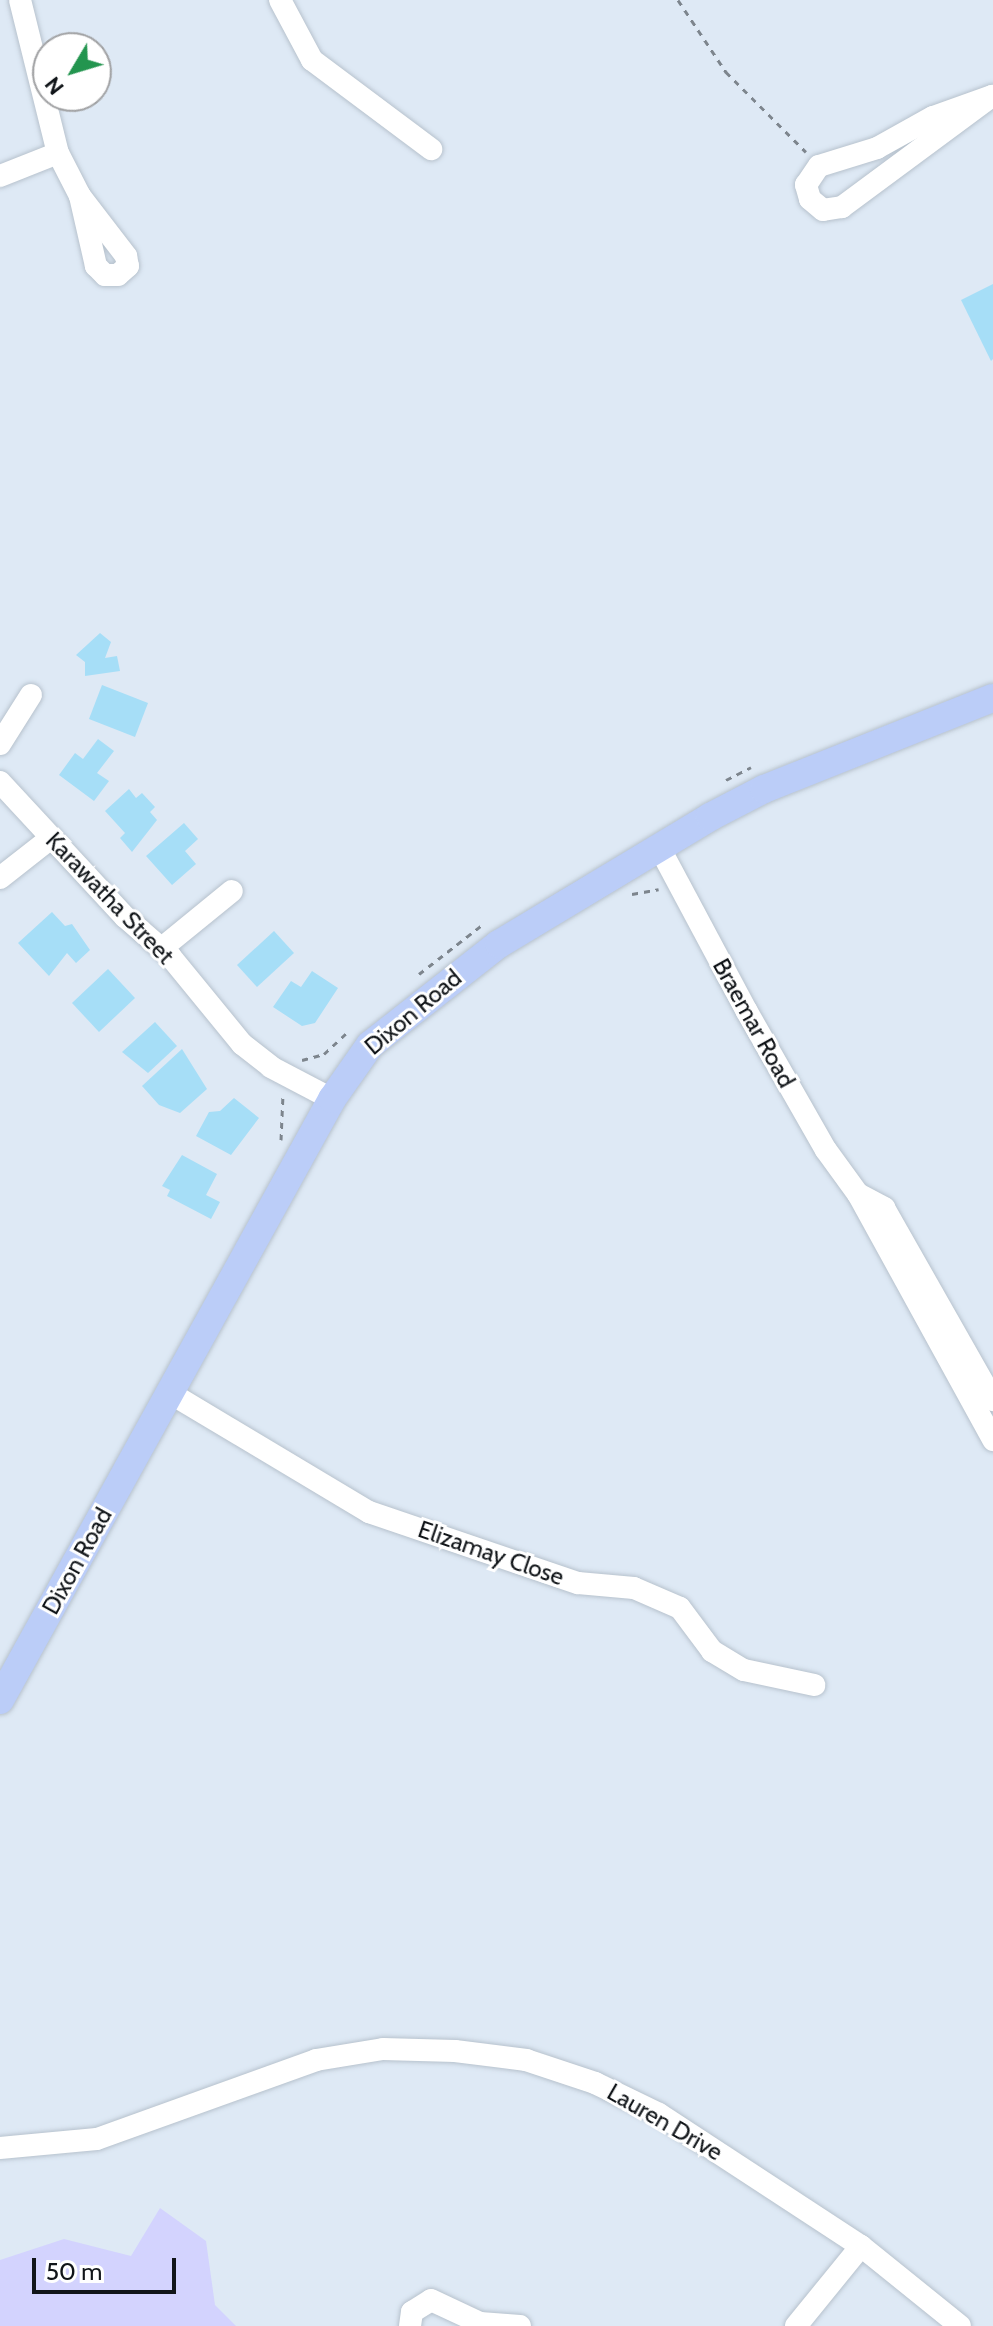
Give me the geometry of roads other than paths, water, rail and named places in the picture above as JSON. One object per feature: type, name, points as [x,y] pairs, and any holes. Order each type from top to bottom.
[{"type":"main road","name":"Dixon Road","points":[[0,1700],[332,1099],[370,1045],[418,1002],[499,944],[659,847],[764,789],[993,698]]},
{"type":"street","points":[[20,0],[58,153],[80,196]]},
{"type":"street","points":[[280,0],[312,60],[431,149]]},
{"type":"street","points":[[992,96],[842,207],[823,210],[810,199],[806,185],[819,166],[877,148],[933,117],[992,96]]},
{"type":"street","points":[[0,176],[58,153]]},
{"type":"street","points":[[0,744],[31,695]]},
{"type":"street","name":"Karawatha Street","points":[[0,782],[130,922],[162,948],[242,1044],[271,1067],[332,1099]]},
{"type":"street","points":[[0,878],[51,838]]},
{"type":"street","name":"Braemar Road","points":[[659,847],[819,1137],[858,1194],[993,1440]]},
{"type":"street","points":[[162,948],[232,891]]},
{"type":"street","name":"Braemar Road","points":[[858,1194],[884,1208],[993,1400]]},
{"type":"street","name":"Elizamay Close","points":[[170,1393],[369,1512],[578,1583],[634,1588],[680,1608],[712,1651],[744,1670],[814,1685]]},
{"type":"street","name":"Lauren Drive","points":[[0,2148],[97,2139],[316,2060],[383,2049],[455,2051],[526,2060],[621,2095],[659,2114],[861,2246],[960,2326]]},
{"type":"street","points":[[796,2326],[861,2246]]},
{"type":"street","points":[[410,2326],[412,2312],[431,2300],[474,2324],[520,2326]]}]
